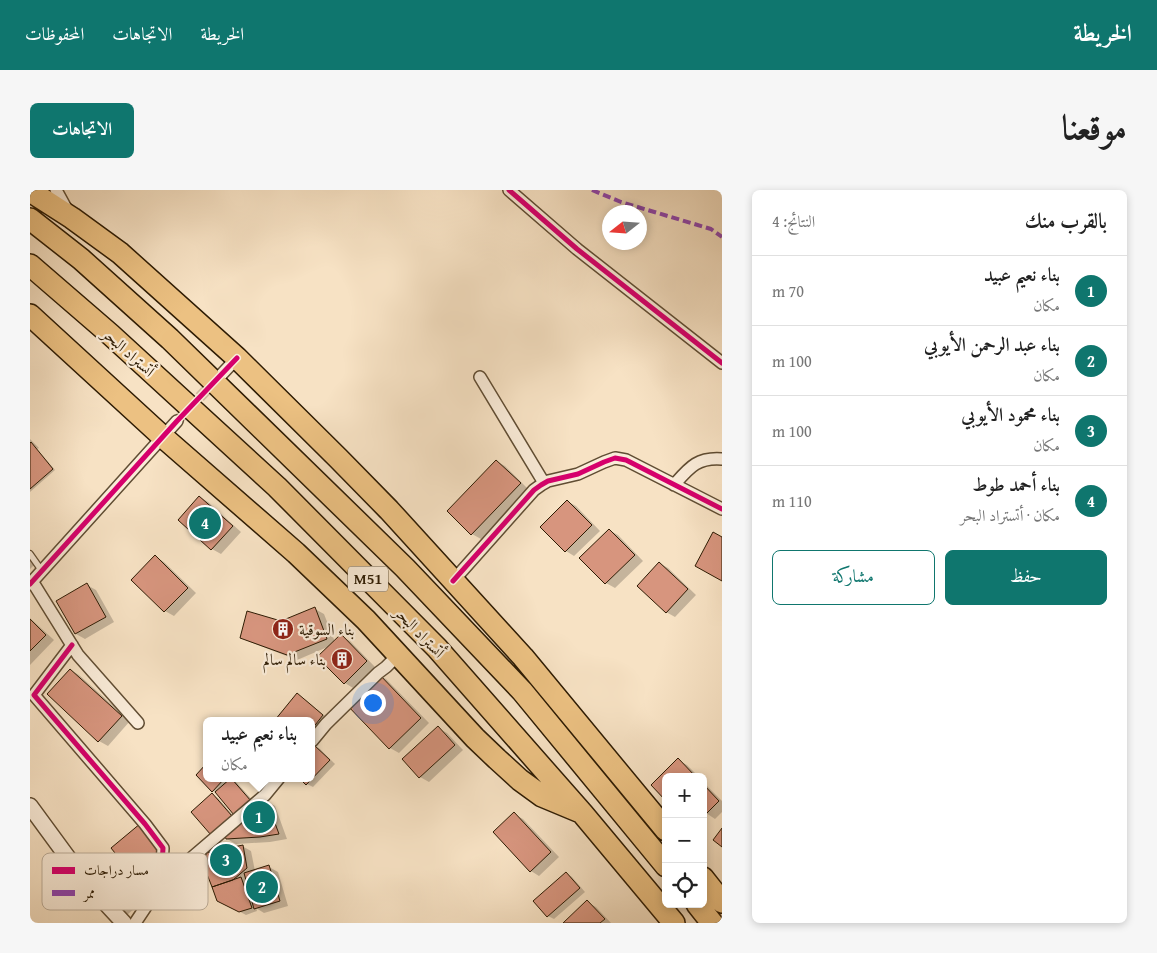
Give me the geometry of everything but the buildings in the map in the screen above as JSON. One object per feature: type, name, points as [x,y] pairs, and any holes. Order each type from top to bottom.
[{"type":"highway","points":[[30,192],[72,218],[120,253],[237,358],[389,510],[523,657],[662,825]]},
{"type":"highway","name":"أتستراد البحر","points":[[30,219],[81,259],[170,339],[405,568],[522,691],[664,863]]},
{"type":"highway","name":"أتستراد البحر","points":[[30,265],[111,335],[277,487],[437,648],[583,814],[674,923]]},
{"type":"highway","points":[[30,314],[170,429],[366,620],[475,738],[520,780],[542,796],[583,814]]},
{"type":"highway","points":[[707,883],[722,902]]},
{"type":"highway","points":[[700,908],[712,923]]},
{"type":"street","points":[[56,190],[72,218]]},
{"type":"street","points":[[509,190],[577,249],[722,363]]},
{"type":"street","points":[[222,374],[237,358]]},
{"type":"street","points":[[480,377],[544,483]]},
{"type":"street","points":[[138,723],[78,655],[31,582],[170,429]]},
{"type":"street","points":[[453,581],[534,490],[544,483],[557,478],[578,474],[615,458],[626,460],[722,509]]},
{"type":"street","points":[[674,485],[689,467],[700,461],[712,458],[722,459]]},
{"type":"street","points":[[72,645],[34,695],[145,824],[163,848],[163,853]]},
{"type":"street","points":[[315,737],[326,724],[398,655]]},
{"type":"street","points":[[197,853],[265,795],[276,782]]},
{"type":"street","points":[[30,806],[64,853]]},
{"type":"street","points":[[112,910],[124,923]]},
{"type":"street","points":[[135,923],[144,910]]},
{"type":"lane","points":[[30,554],[42,570]]},
{"type":"tunnel","points":[[177,421],[217,379]]},
{"type":"marked path","points":[[592,190],[621,202],[711,229],[722,237]]},
{"type":"cycle path","points":[[509,190],[577,249],[722,363]]},
{"type":"cycle path","points":[[30,584],[177,421],[237,358]]},
{"type":"cycle path","points":[[453,581],[534,490],[548,481],[578,474],[615,458],[626,460],[722,509]]},
{"type":"cycle path","points":[[72,645],[34,695],[145,824],[163,848],[163,853]]},
{"type":"place","name":"بناء أحمد طوط","points":[[205,523]]},
{"type":"place","name":"بناء السوقية","points":[[283,629]]},
{"type":"place","name":"بناء سالم سالم","points":[[342,659]]},
{"type":"place","name":"بناء نعيم عبيد","points":[[259,817]]},
{"type":"place","name":"بناء محمود الأيوبي","points":[[226,860]]},
{"type":"place","name":"بناء عبد الرحمن الأيوبي","points":[[262,887]]}]
